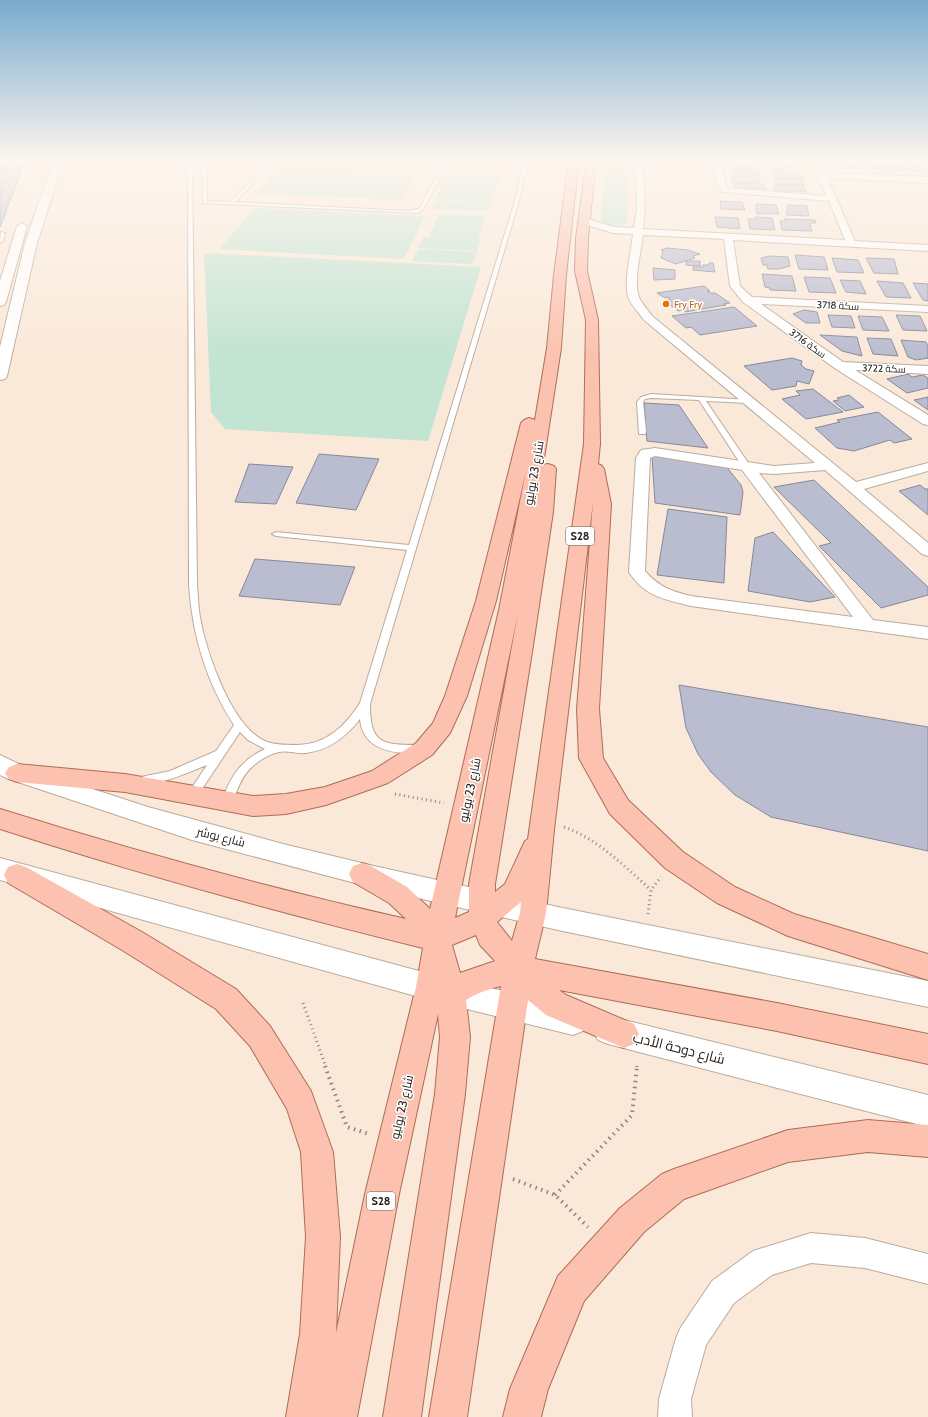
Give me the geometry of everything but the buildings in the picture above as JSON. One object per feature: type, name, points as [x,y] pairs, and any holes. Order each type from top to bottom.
[{"type":"main road","name":"شارع 23 يوليو","points":[[437,939],[509,610],[528,507],[554,348],[566,225]]},
{"type":"main road","name":"S28","points":[[448,1417],[518,969],[533,913],[542,830],[592,444],[592,320],[581,271],[584,225]]},
{"type":"main road","points":[[9,769],[125,783],[254,806],[286,804],[326,796],[380,777],[424,749],[442,727],[456,696],[486,601],[528,429],[554,348]]},
{"type":"main road","points":[[554,348],[552,431],[544,512],[522,652],[482,884],[490,936],[537,990],[556,1004],[624,1034]]},
{"type":"main road","points":[[592,444],[602,504],[588,710],[591,758],[619,807],[674,860],[726,895],[788,924],[928,967]]},
{"type":"main road","points":[[0,819],[79,844],[326,912],[437,939],[514,892],[542,830]]},
{"type":"main road","points":[[9,872],[132,941],[226,999],[260,1036],[300,1102],[317,1152],[323,1237],[318,1334],[305,1417]]},
{"type":"main road","points":[[362,874],[398,895],[417,913],[437,939],[440,990],[455,1037],[450,1094],[402,1417]]},
{"type":"main road","points":[[440,990],[462,986],[496,974],[518,969],[777,1017],[928,1049]]},
{"type":"main road","name":"شارع 23 يوليو","points":[[338,1417],[382,1194],[417,1041],[440,990]]},
{"type":"main road","points":[[522,1417],[529,1389],[571,1289],[632,1220],[674,1186],[788,1146],[868,1136],[928,1141]]},
{"type":"street","points":[[0,302],[22,225]]},
{"type":"street","points":[[0,376],[31,243],[37,225]]},
{"type":"street","points":[[640,225],[631,279],[631,288],[634,298],[648,318],[854,487],[928,551]]},
{"type":"street","points":[[843,225],[851,243]]},
{"type":"street","points":[[583,230],[639,231],[928,248]]},
{"type":"street","points":[[583,230],[614,230]]},
{"type":"street","name":"سكة 3716","points":[[728,236],[736,290],[747,300],[840,366],[928,421]]},
{"type":"street","name":"سكة 3718","points":[[747,300],[928,309]]},
{"type":"street","name":"سكة 3722","points":[[840,366],[928,370]]},
{"type":"street","points":[[828,466],[774,470],[655,452],[646,453],[643,458],[637,572],[648,585],[664,594],[692,601],[928,632]]},
{"type":"street","points":[[747,467],[867,624]]},
{"type":"street","points":[[854,487],[928,467]]},
{"type":"street","name":"شارع بوشر","points":[[9,769],[192,830],[446,894]]},
{"type":"street","points":[[9,872],[440,990]]},
{"type":"street","points":[[446,894],[487,909],[533,913],[928,994]]},
{"type":"street","name":"شارع دوحة الأدب","points":[[440,990],[513,1006],[928,1111]]},
{"type":"street","points":[[675,1417],[675,1400],[692,1338],[723,1292],[764,1262],[812,1248],[865,1253],[928,1269]]},
{"type":"lane","points":[[191,225],[194,591],[196,622],[211,671],[239,725],[249,736],[263,745],[278,748],[304,749],[325,743],[343,733],[356,719],[365,704],[510,225]]},
{"type":"lane","points":[[0,241],[3,233]]},
{"type":"lane","points":[[642,432],[640,402],[643,398],[651,396],[748,401]]},
{"type":"lane","points":[[701,399],[747,467]]},
{"type":"lane","points":[[276,534],[412,548]]},
{"type":"lane","points":[[365,704],[366,725],[370,735],[378,743],[391,748],[424,749]]},
{"type":"lane","points":[[192,795],[239,725]]},
{"type":"lane","points":[[227,801],[236,778],[243,768],[253,760],[278,748]]},
{"type":"lane","points":[[125,783],[151,780],[175,774],[221,753]]},
{"type":"green space","points":[[240,225],[421,225],[404,259],[219,249]]},
{"type":"green space","points":[[434,225],[483,225],[478,239],[481,239],[477,251],[418,248],[423,237],[432,237],[429,236]]},
{"type":"green space","points":[[418,249],[477,252],[472,264],[412,261]]},
{"type":"green space","points":[[204,253],[481,267],[428,441],[225,429],[211,412]]},
{"type":"place","name":"Fry Fry","points":[[666,304]]}]
